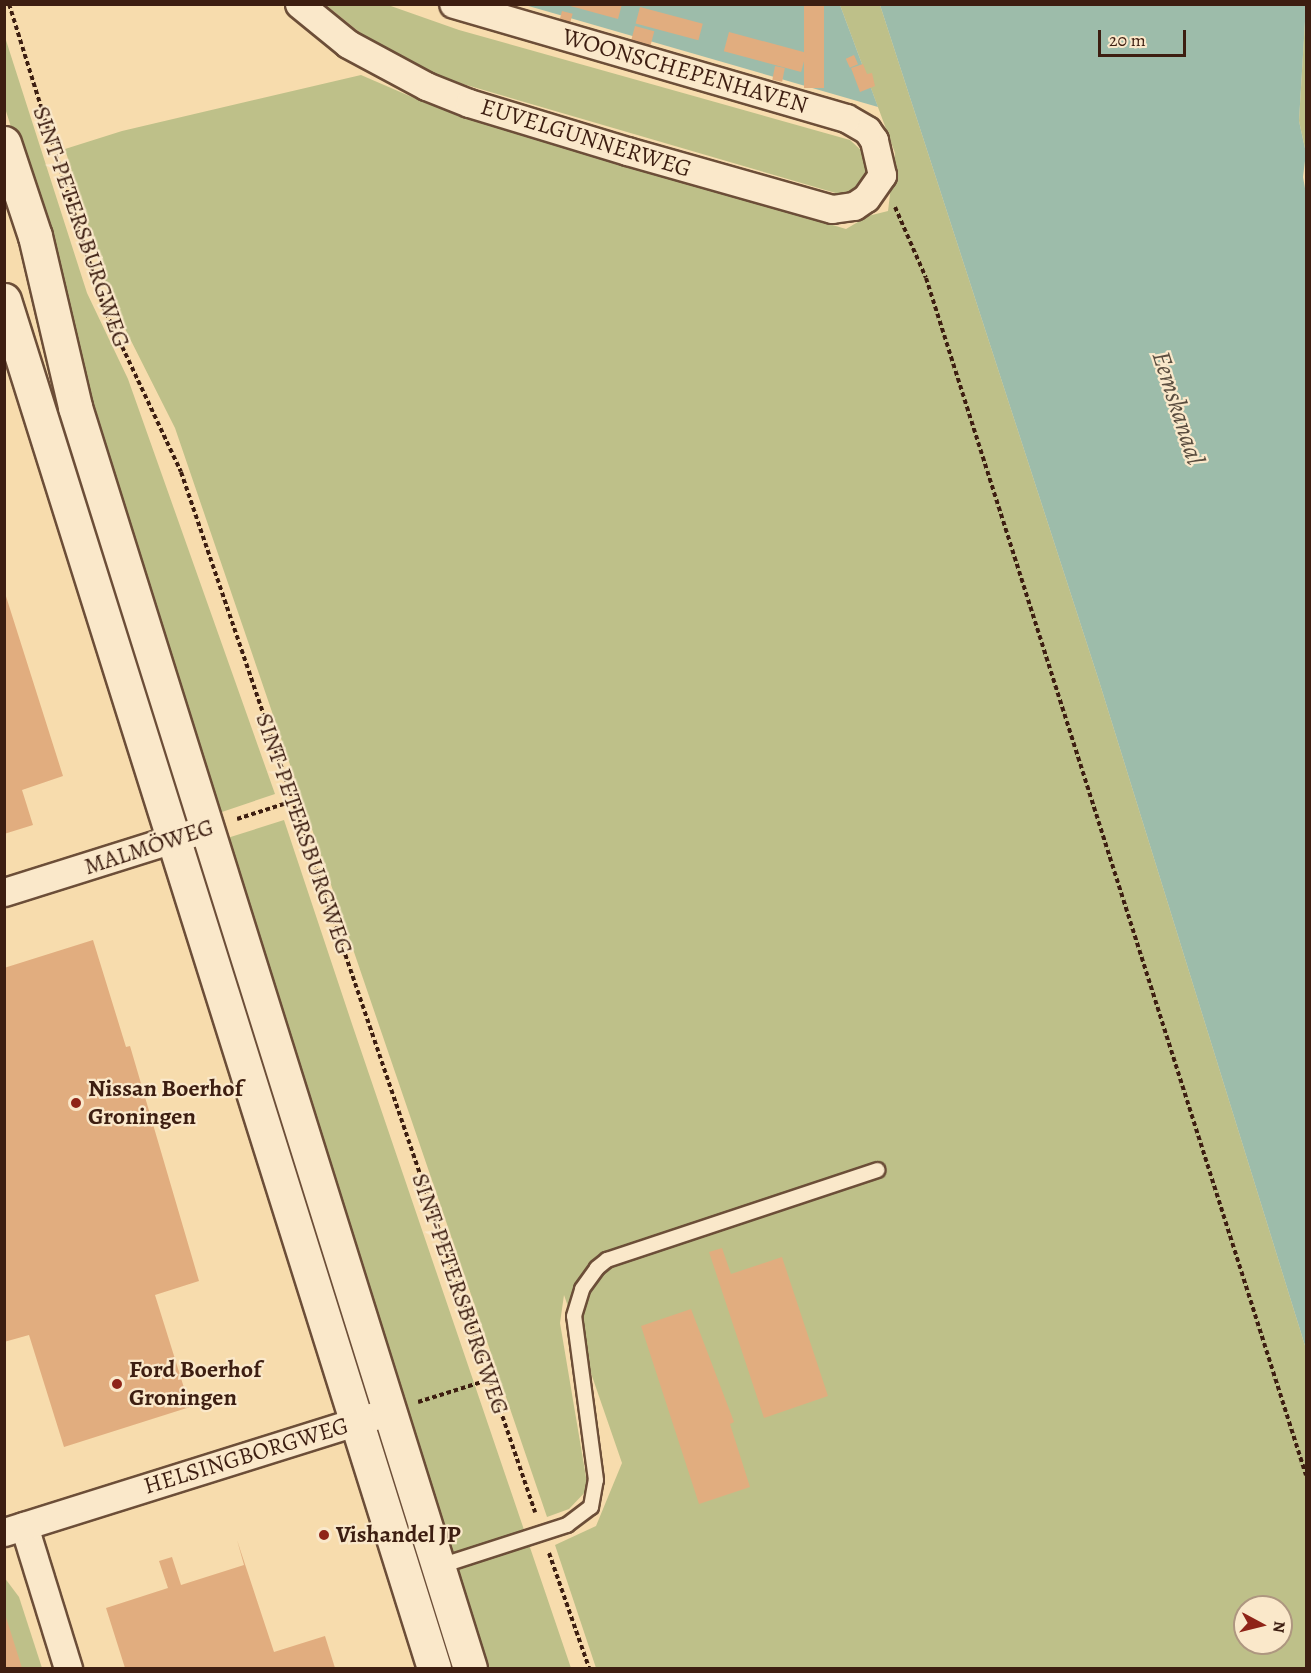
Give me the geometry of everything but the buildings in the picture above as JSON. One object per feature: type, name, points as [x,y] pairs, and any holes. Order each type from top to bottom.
[{"type":"street","name":"EUVELGUNNERWEG","points":[[299,4],[348,44],[426,86],[469,103],[627,151],[832,209],[854,206],[866,198],[882,176]]},
{"type":"street","name":"WOONSCHEPENHAVEN","points":[[453,4],[846,118],[867,130],[874,140],[882,176]]},
{"type":"street","name":"SINT-PETERSBURGWEG","points":[[4,143],[35,236],[75,407],[390,1411],[422,1571],[434,1668]]},
{"type":"street","name":"SINT-PETERSBURGWEG","points":[[4,300],[358,1421],[422,1571],[470,1668]]},
{"type":"street","name":"MALMÖWEG","points":[[4,892],[208,828]]},
{"type":"street","name":"HELSINGBORGWEG","points":[[14,1529],[390,1411]]},
{"type":"street","points":[[14,1529],[68,1668]]},
{"type":"lane","points":[[422,1571],[576,1521],[595,1498],[596,1480],[573,1330],[582,1288],[597,1268],[608,1260],[877,1170]]},
{"type":"path","name":"SINT-PETERSBURGWEG","points":[[9,4],[103,306],[182,472],[488,1380],[589,1668]]},
{"type":"path","points":[[882,176],[926,278],[1306,1475]]},
{"type":"path","name":"MALMÖWEG","points":[[208,828],[293,801]]},
{"type":"path","points":[[390,1411],[488,1380]]},
{"type":"green space","points":[[326,5],[388,5],[459,30],[850,140],[864,153],[869,168],[866,180],[849,195],[839,194],[422,72],[379,48]]},
{"type":"green space","points":[[840,5],[880,5],[1099,681],[1306,1349],[1306,1668],[596,1668],[555,1545],[596,1526],[622,1463],[564,1295],[560,1323],[588,1489],[569,1509],[547,1517],[175,428],[112,303],[65,149],[122,131],[361,75],[428,104],[846,229],[868,216],[888,211],[895,153]]},
{"type":"green space","points":[[1306,5],[1306,153],[1299,121]]},
{"type":"green space","points":[[4,34],[87,293],[128,379],[275,794],[213,815],[86,406],[57,273],[5,108]]},
{"type":"green space","points":[[284,820],[571,1668],[481,1668],[221,840]]},
{"type":"green space","points":[[4,1577],[19,1597],[42,1668],[5,1668]]},
{"type":"water","points":[[525,5],[840,5],[878,107]]},
{"type":"water","name":"Eemskanaal","points":[[880,5],[1306,5],[1299,121],[1306,153],[1303,177],[1306,194],[1306,1349],[1099,681]]},
{"type":"place","name":"Nissan Boerhof Groningen","points":[[76,1103]]},
{"type":"place","name":"Ford Boerhof Groningen","points":[[117,1384]]},
{"type":"place","name":"Vishandel JP","points":[[324,1535]]}]
